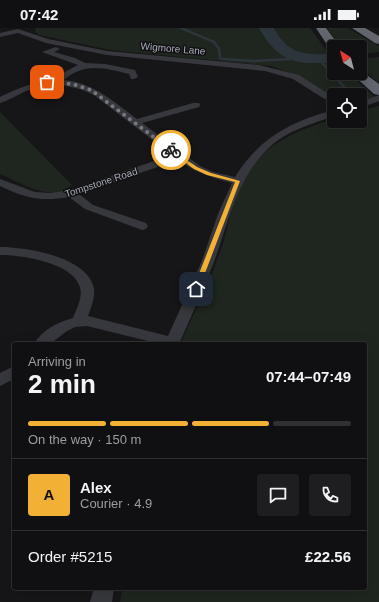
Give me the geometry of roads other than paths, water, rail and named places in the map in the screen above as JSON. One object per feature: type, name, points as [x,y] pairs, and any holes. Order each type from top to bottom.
[{"type":"highway","points":[[321,28],[329,40]]},
{"type":"highway","points":[[357,28],[379,41]]},
{"type":"highway","points":[[372,28],[379,32]]},
{"type":"highway","points":[[366,80],[379,91]]},
{"type":"street","name":"Wigmore Lane","points":[[0,35],[13,31],[23,32],[46,41],[107,52],[259,66],[280,71],[307,82],[327,96]]},
{"type":"street","points":[[56,49],[42,51],[79,61],[83,65]]},
{"type":"street","points":[[58,82],[62,77],[83,65],[104,66],[133,74],[142,70]]},
{"type":"street","points":[[0,100],[38,84],[58,82],[82,86],[91,90],[196,168],[209,174],[237,181]]},
{"type":"street","points":[[1,89],[14,93]]},
{"type":"street","points":[[367,102],[379,98]]},
{"type":"street","points":[[135,122],[196,105]]},
{"type":"street","points":[[182,109],[193,116]]},
{"type":"street","points":[[173,342],[207,263],[237,181],[251,160],[275,137],[327,116]]},
{"type":"street","name":"Tompstone Road","points":[[0,182],[27,195],[42,197],[71,193],[179,156]]},
{"type":"street","points":[[71,193],[89,207],[142,226]]},
{"type":"street","points":[[0,251],[22,252],[37,255],[76,272],[83,279],[88,292],[79,321]]},
{"type":"street","points":[[43,342],[60,328],[79,321],[87,321],[169,342]]},
{"type":"street","points":[[0,380],[12,373]]},
{"type":"street","points":[[101,602],[104,590]]},
{"type":"waterway","points":[[181,28],[214,42],[219,49],[220,58],[223,59],[254,61],[309,58]]},
{"type":"waterway","points":[[266,28],[277,44],[286,53],[306,58],[327,59]]},
{"type":"waterway","points":[[324,58],[322,60],[323,64],[345,88]]}]
